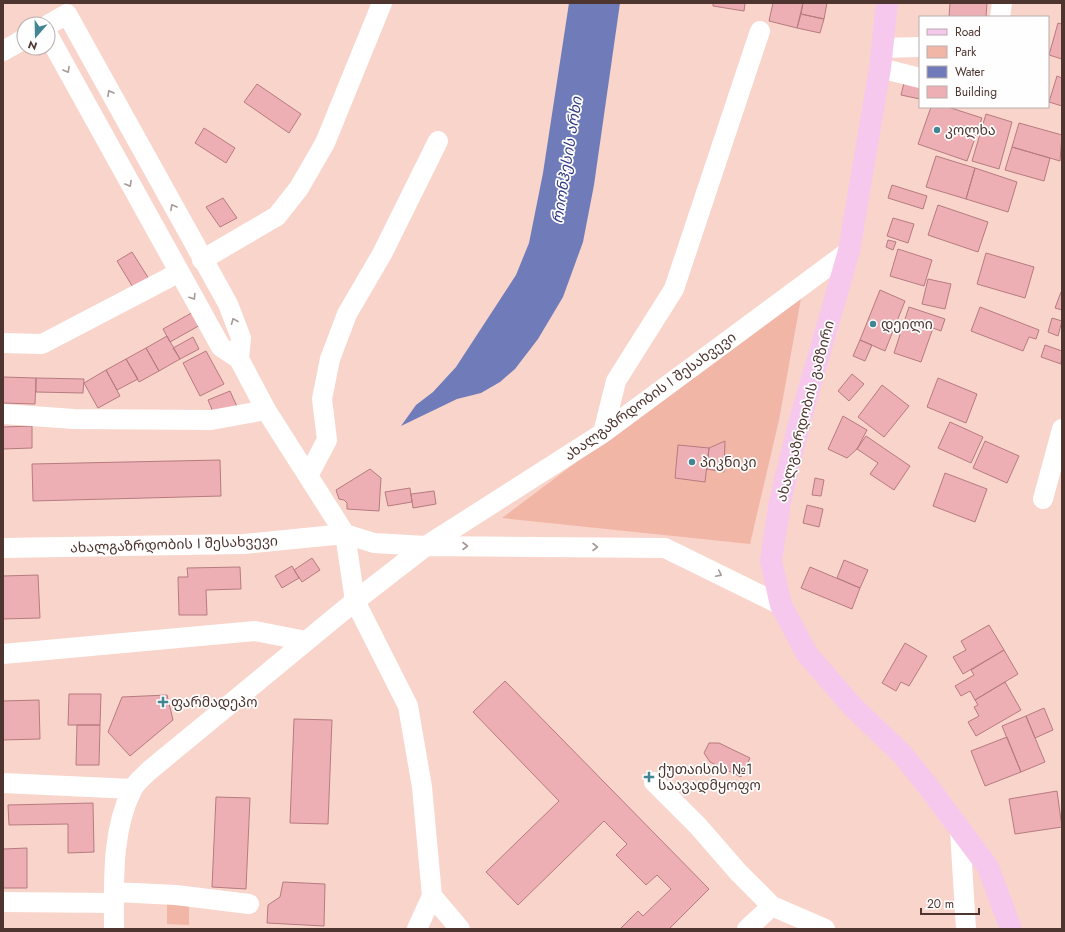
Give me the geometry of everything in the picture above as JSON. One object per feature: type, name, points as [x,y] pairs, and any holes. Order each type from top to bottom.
[{"type":"main road","name":"ახალგაზრდობის გამზირი","points":[[887,3],[881,58],[849,251],[801,417],[780,501],[771,561],[782,605],[807,654],[852,706],[902,754],[988,867],[1011,929]]},
{"type":"street","points":[[202,260],[277,216],[299,188],[326,143],[382,3]]},
{"type":"street","points":[[1000,16],[1002,3]]},
{"type":"street","points":[[56,21],[68,14],[202,260],[228,304],[241,338],[238,359]]},
{"type":"street","points":[[603,433],[616,381],[674,289],[760,31]]},
{"type":"street","points":[[3,51],[16,44]]},
{"type":"street","points":[[881,58],[919,47]]},
{"type":"street","points":[[56,50],[178,273],[205,316],[221,347],[238,359],[266,410],[345,534],[355,601],[408,706],[422,787],[432,896],[417,929]]},
{"type":"street","points":[[881,58],[919,77]]},
{"type":"street","points":[[308,476],[327,440],[322,399],[330,359],[347,314],[382,254],[438,141]]},
{"type":"street","name":"ახალგაზრდობის I შესახვევი","points":[[132,789],[150,770],[306,641],[426,546],[603,433],[849,251]]},
{"type":"street","points":[[3,343],[42,344],[178,273]]},
{"type":"street","points":[[3,414],[74,419],[211,420],[266,410]]},
{"type":"street","points":[[1043,500],[1062,429]]},
{"type":"street","name":"ახალგაზრდობის I შესახვევი","points":[[3,548],[244,544],[345,534],[374,543],[426,546],[665,548],[782,605]]},
{"type":"street","points":[[3,654],[255,631],[306,641]]},
{"type":"street","points":[[654,782],[698,826],[738,872],[772,906],[825,929]]},
{"type":"street","points":[[3,783],[132,789],[120,822],[116,852],[114,929]]},
{"type":"street","points":[[960,830],[966,929]]},
{"type":"street","points":[[3,902],[176,895],[249,904]]},
{"type":"street","points":[[432,896],[460,929]]},
{"type":"street","points":[[747,929],[772,906]]},
{"type":"green space","points":[[802,293],[779,420],[750,544],[502,518]]},
{"type":"green space","points":[[167,902],[189,903],[189,925],[167,924]]},
{"type":"water","name":"რიონჰესის არხი","points":[[569,3],[620,3],[594,185],[583,242],[563,297],[538,339],[515,369],[500,382],[481,393],[457,399],[401,426],[416,405],[433,392],[456,367],[516,275],[529,243],[543,173]]},
{"type":"building","points":[[713,3],[745,3],[744,11],[713,6]]},
{"type":"building","points":[[773,3],[803,3],[797,28],[769,21]]},
{"type":"building","points":[[803,3],[827,3],[824,19],[801,14]]},
{"type":"building","points":[[950,3],[987,3],[986,16],[949,16]]},
{"type":"building","points":[[801,14],[824,19],[820,33],[797,28]]},
{"type":"building","points":[[1058,23],[1062,24],[1062,59],[1049,55]]},
{"type":"building","points":[[1057,76],[1062,78],[1062,106],[1049,102]]},
{"type":"building","points":[[905,79],[919,82],[919,99],[901,95]]},
{"type":"building","points":[[257,84],[301,114],[289,133],[244,102]]},
{"type":"building","points":[[931,108],[951,108],[982,118],[967,161],[918,144]]},
{"type":"building","points":[[986,114],[1012,122],[999,169],[972,161]]},
{"type":"building","points":[[1019,123],[1062,135],[1060,161],[1012,147]]},
{"type":"building","points":[[204,128],[235,148],[226,163],[195,143]]},
{"type":"building","points":[[1012,147],[1050,158],[1044,181],[1005,170]]},
{"type":"building","points":[[936,156],[975,168],[966,199],[926,187]]},
{"type":"building","points":[[975,168],[1017,182],[1008,212],[966,199]]},
{"type":"building","points":[[892,185],[927,196],[923,209],[888,198]]},
{"type":"building","points":[[223,198],[237,218],[220,227],[206,207]]},
{"type":"building","points":[[938,205],[988,222],[978,252],[928,235]]},
{"type":"building","points":[[893,218],[914,224],[908,243],[887,236]]},
{"type":"building","points":[[888,240],[896,242],[893,250],[886,247]]},
{"type":"building","points":[[898,249],[932,260],[924,286],[890,276]]},
{"type":"building","points":[[132,252],[149,279],[134,289],[117,261]]},
{"type":"building","points":[[986,253],[1034,267],[1025,298],[977,284]]},
{"type":"building","points":[[928,279],[951,284],[945,309],[922,304]]},
{"type":"building","points":[[880,290],[905,301],[885,351],[860,340]]},
{"type":"building","points":[[1062,292],[1062,310],[1055,308]]},
{"type":"building","points":[[909,307],[945,319],[941,331],[933,328],[921,362],[894,353]]},
{"type":"building","points":[[980,307],[1039,330],[1036,339],[1029,337],[1023,351],[971,331]]},
{"type":"building","points":[[195,311],[202,324],[170,342],[163,329]]},
{"type":"building","points":[[1052,318],[1062,321],[1058,336],[1048,332]]},
{"type":"building","points":[[167,336],[180,359],[159,371],[146,348]]},
{"type":"building","points":[[193,337],[199,349],[180,359],[173,348]]},
{"type":"building","points":[[860,340],[872,345],[865,361],[853,356]]},
{"type":"building","points":[[1045,345],[1062,351],[1061,364],[1041,357]]},
{"type":"building","points":[[146,348],[159,371],[139,382],[126,359]]},
{"type":"building","points":[[206,351],[224,384],[200,396],[183,363]]},
{"type":"building","points":[[126,359],[138,379],[117,390],[106,370]]},
{"type":"building","points":[[106,370],[120,396],[98,408],[84,383]]},
{"type":"building","points":[[852,374],[864,384],[849,401],[838,391]]},
{"type":"building","points":[[3,377],[36,378],[35,404],[3,403]]},
{"type":"building","points":[[36,378],[84,379],[83,393],[36,392]]},
{"type":"building","points":[[938,378],[977,394],[966,423],[927,407]]},
{"type":"building","points":[[882,385],[909,406],[884,437],[858,417]]},
{"type":"building","points":[[230,391],[239,411],[215,417],[208,400]]},
{"type":"building","points":[[843,416],[867,430],[857,449],[847,458],[828,449]]},
{"type":"building","points":[[950,422],[983,437],[971,463],[938,448]]},
{"type":"building","points":[[32,426],[32,448],[3,449],[3,427]]},
{"type":"building","points":[[866,436],[910,466],[894,490],[870,474],[878,463],[857,449]]},
{"type":"building","points":[[725,441],[724,472],[707,469],[709,448]]},
{"type":"building","points":[[985,441],[1019,456],[1007,483],[973,468]]},
{"type":"building","points":[[678,445],[709,448],[705,482],[675,478]]},
{"type":"building","points":[[220,460],[221,496],[33,501],[32,464]]},
{"type":"building","points":[[370,469],[381,478],[379,511],[347,509],[347,503],[344,500],[339,499],[336,490]]},
{"type":"building","points":[[945,473],[987,489],[975,522],[933,506]]},
{"type":"building","points":[[815,478],[824,480],[821,496],[812,495]]},
{"type":"building","points":[[410,488],[412,502],[388,506],[385,492]]},
{"type":"building","points":[[434,491],[436,504],[413,508],[411,494]]},
{"type":"building","points":[[807,505],[823,509],[819,527],[803,523]]},
{"type":"building","points":[[312,558],[320,570],[302,582],[294,570]]},
{"type":"building","points":[[844,560],[868,570],[860,588],[837,578]]},
{"type":"building","points":[[292,566],[299,578],[282,588],[275,576]]},
{"type":"building","points":[[240,567],[241,589],[206,590],[207,615],[179,615],[178,577],[188,577],[187,568]]},
{"type":"building","points":[[810,567],[860,588],[852,609],[801,588]]},
{"type":"building","points":[[38,575],[40,618],[3,619],[3,576]]},
{"type":"building","points":[[989,625],[1004,650],[963,674],[953,657],[966,650],[961,641]]},
{"type":"building","points":[[905,643],[927,656],[909,686],[901,682],[896,691],[882,683]]},
{"type":"building","points":[[1004,650],[1018,674],[975,700],[970,691],[961,696],[955,686],[974,675],[971,670]]},
{"type":"building","points":[[505,681],[709,889],[669,929],[620,929],[638,911],[643,916],[671,889],[657,875],[646,885],[616,855],[627,844],[604,821],[518,905],[486,872],[559,801],[473,712]]},
{"type":"building","points":[[1005,682],[1021,710],[976,736],[968,722],[979,716],[974,707],[978,705],[975,700]]},
{"type":"building","points":[[69,694],[101,694],[100,725],[68,725]]},
{"type":"building","points":[[167,695],[173,720],[130,756],[108,732],[122,697]]},
{"type":"building","points":[[39,700],[40,739],[3,740],[3,701]]},
{"type":"building","points":[[1044,708],[1053,730],[1035,738],[1026,716]]},
{"type":"building","points":[[1026,716],[1045,762],[1021,772],[1002,726]]},
{"type":"building","points":[[294,719],[332,720],[328,824],[290,823]]},
{"type":"building","points":[[77,725],[100,725],[99,765],[76,765]]},
{"type":"building","points":[[1007,737],[1021,772],[985,786],[971,751]]},
{"type":"building","points":[[709,743],[719,743],[750,758],[741,777],[710,762],[704,753]]},
{"type":"building","points":[[1057,791],[1062,827],[1015,834],[1009,799]]},
{"type":"building","points":[[216,797],[250,798],[246,889],[212,887]]},
{"type":"building","points":[[93,803],[94,852],[68,853],[68,824],[9,825],[8,805]]},
{"type":"building","points":[[27,848],[27,888],[3,888],[3,849]]},
{"type":"building","points":[[283,882],[325,884],[324,926],[267,923],[268,905],[280,897]]},
{"type":"place","name":"კოლხა","points":[[937,130]]},
{"type":"place","name":"დეილი","points":[[873,324]]},
{"type":"place","name":"პიკნიკი","points":[[692,462]]},
{"type":"place","name":"ფარმადეპო","points":[[163,702]]},
{"type":"place","name":"ქუთაისის №1 საავადმყოფო","points":[[649,777]]}]
